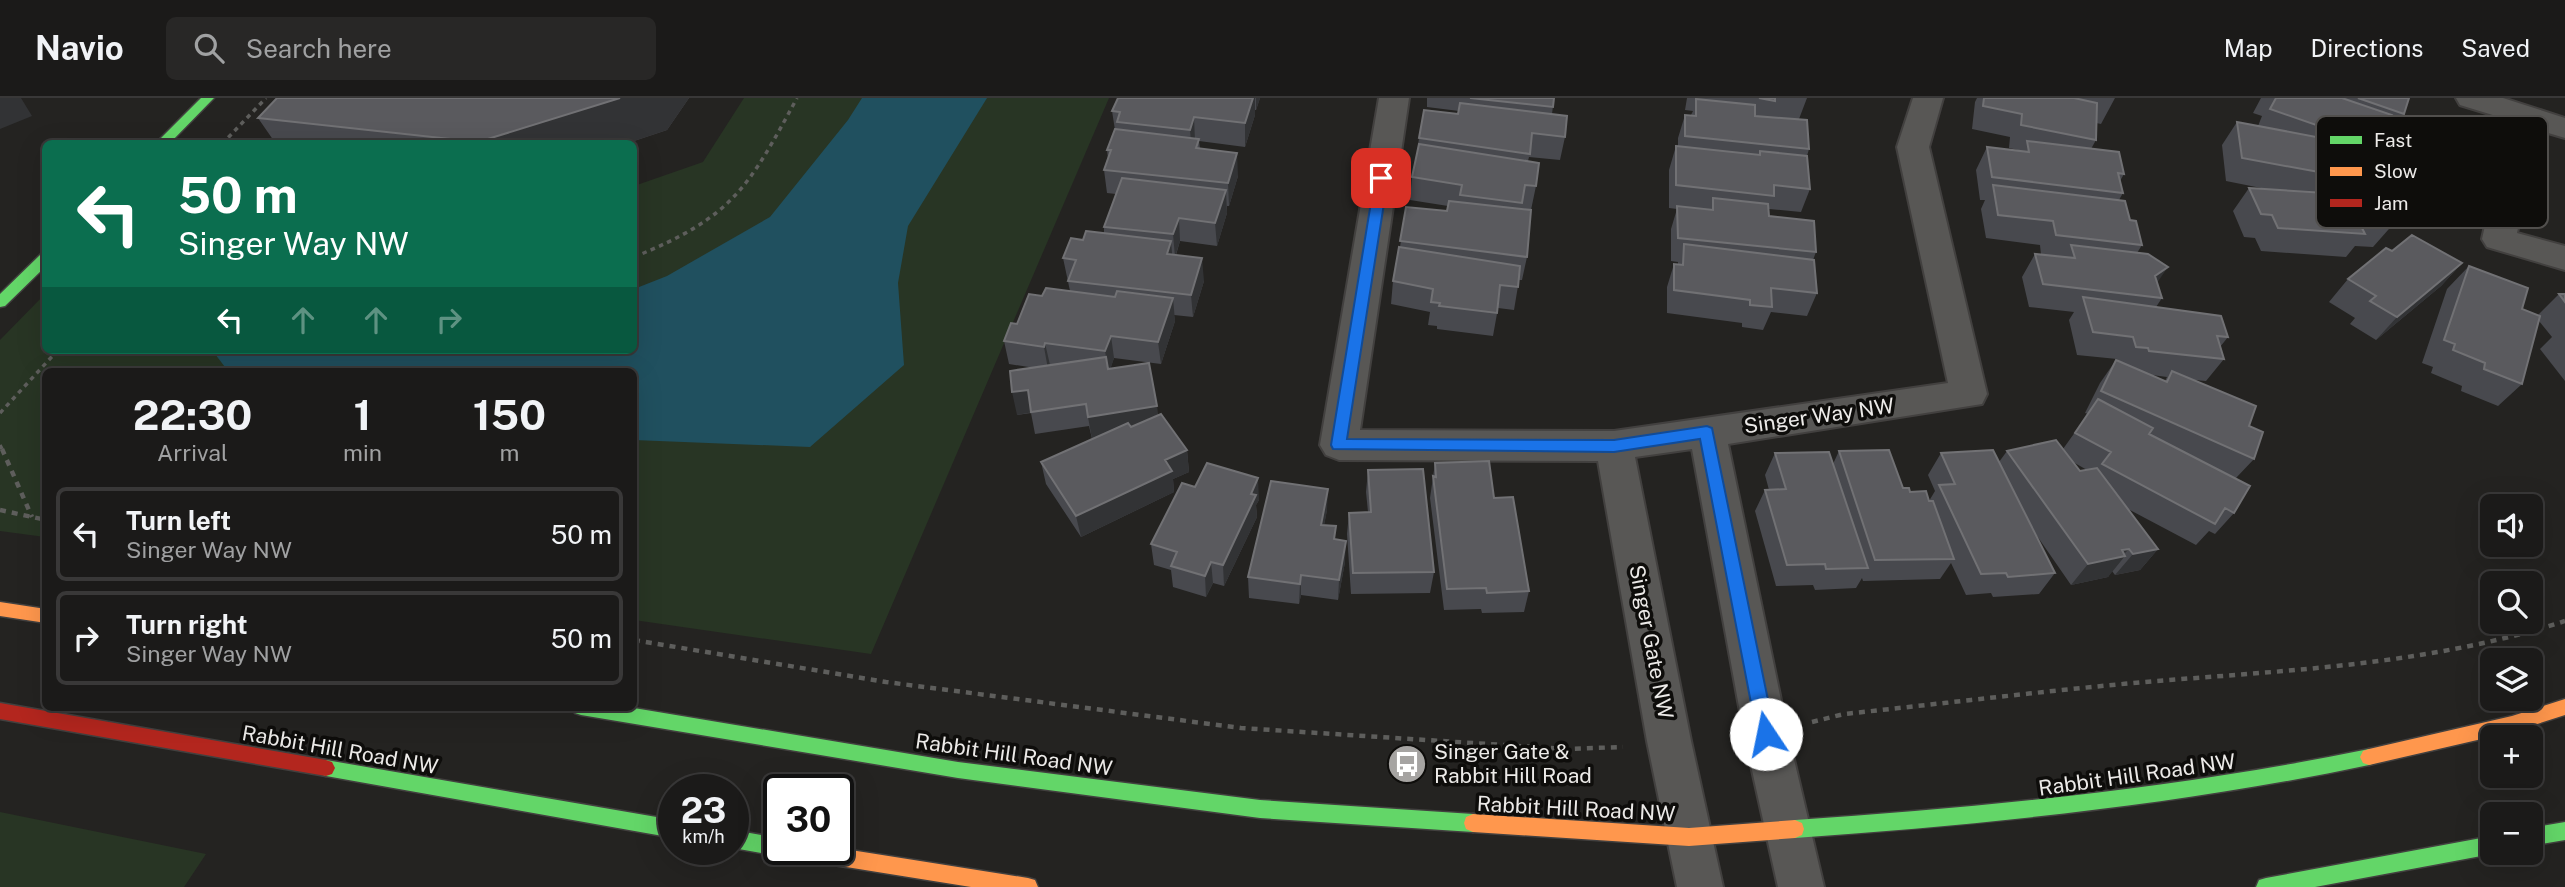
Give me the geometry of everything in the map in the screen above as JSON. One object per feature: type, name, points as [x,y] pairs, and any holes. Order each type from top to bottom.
[{"type":"main road","points":[[165,140],[208,98]]},
{"type":"main road","points":[[0,302],[42,261]]},
{"type":"main road","points":[[0,609],[42,615]]},
{"type":"main road","name":"Rabbit Hill Road NW","points":[[606,711],[958,770],[1261,809],[1689,836],[1999,815],[2184,793],[2359,760],[2512,723],[2565,707]]},
{"type":"main road","name":"Rabbit Hill Road NW","points":[[0,711],[658,826]]},
{"type":"main road","points":[[2543,835],[2565,831]]},
{"type":"main road","points":[[2266,887],[2480,847]]},
{"type":"main road","points":[[854,859],[1028,887]]},
{"type":"street","name":"Singer Way NW","points":[[1394,98],[1339,445],[1614,446],[1969,394],[1913,147],[1928,98]]},
{"type":"street","points":[[2471,98],[2525,116]]},
{"type":"street","points":[[2548,123],[2565,128]]},
{"type":"street","points":[[2501,228],[2499,239],[2565,258]]},
{"type":"street","points":[[1707,432],[1766,734],[1801,887]]},
{"type":"street","name":"Singer Gate NW","points":[[1614,446],[1669,741],[1700,887]]},
{"type":"path","points":[[226,140],[266,98]]},
{"type":"path","points":[[637,256],[684,236],[704,224],[742,191],[797,98]]},
{"type":"path","points":[[0,413],[54,354]]},
{"type":"path","points":[[0,445],[32,517]]},
{"type":"path","points":[[0,510],[42,519]]},
{"type":"path","points":[[1766,734],[1844,714],[2195,678],[2396,661],[2465,651],[2565,621]]},
{"type":"path","points":[[637,640],[886,682],[1241,728],[1565,749],[1637,747],[1669,741]]},
{"type":"green space","points":[[744,98],[1109,98],[871,654],[637,620],[637,368],[42,368],[42,537],[0,531],[0,340],[42,297],[42,354],[637,354],[637,185],[703,162]]},
{"type":"green space","points":[[0,812],[206,854],[184,887],[0,887]]},
{"type":"water","points":[[862,98],[987,98],[908,226],[898,283],[904,365],[810,447],[637,440],[637,368],[226,368],[215,354],[637,354],[637,288],[667,276],[770,217],[848,120]]},
{"type":"building","points":[[277,98],[620,98],[484,140],[460,140],[258,118]]},
{"type":"building","points":[[1118,98],[1253,98],[1245,123],[1194,117],[1190,130],[1117,122],[1120,112],[1112,111]]},
{"type":"building","points":[[1470,98],[1554,98],[1553,107]]},
{"type":"building","points":[[1984,98],[2074,98],[2097,103],[2096,140],[2021,125],[2022,114],[1983,106]]},
{"type":"building","points":[[2276,98],[2342,98],[2392,115],[2316,116],[2316,125],[2270,109]]},
{"type":"building","points":[[2358,98],[2409,98],[2404,114]]},
{"type":"building","points":[[1696,99],[1755,105],[1755,116],[1807,120],[1809,149],[1685,136],[1685,115],[1696,116]]},
{"type":"building","points":[[1460,103],[1567,116],[1565,137],[1532,133],[1530,154],[1419,138],[1424,110],[1458,114]]},
{"type":"building","points":[[2237,122],[2316,137],[2316,172],[2242,158]]},
{"type":"building","points":[[1115,129],[1199,139],[1196,148],[1237,153],[1228,183],[1104,170],[1111,150],[1107,150]]},
{"type":"building","points":[[2027,141],[2119,152],[2124,174],[2118,173],[2123,193],[1992,177],[1987,147],[2029,152]]},
{"type":"building","points":[[1419,144],[1539,163],[1536,186],[1525,185],[1522,203],[1460,195],[1462,185],[1412,177]]},
{"type":"building","points":[[1676,146],[1760,155],[1760,151],[1807,156],[1810,189],[1774,185],[1774,196],[1676,185]]},
{"type":"building","points":[[1122,178],[1226,190],[1215,223],[1179,218],[1173,234],[1104,227]]},
{"type":"building","points":[[1993,185],[2125,201],[2130,220],[2136,221],[2142,245],[2056,235],[2053,221],[1998,215]]},
{"type":"building","points":[[2249,188],[2316,192],[2316,228],[2362,228],[2365,234],[2278,228],[2272,215],[2261,214]]},
{"type":"building","points":[[1713,198],[1768,204],[1769,216],[1814,221],[1816,252],[1678,238],[1677,206],[1713,210]]},
{"type":"building","points":[[1449,201],[1531,210],[1527,257],[1400,241],[1406,207],[1447,211]]},
{"type":"building","points":[[1086,231],[1171,241],[1167,254],[1202,258],[1191,295],[1068,281],[1076,260],[1063,258],[1071,238],[1083,240]]},
{"type":"building","points":[[2412,235],[2462,263],[2397,317],[2370,301],[2376,296],[2348,279],[2386,248],[2392,251]]},
{"type":"building","points":[[1684,244],[1814,260],[1817,293],[1771,288],[1772,307],[1750,305],[1750,300],[1674,290],[1674,264],[1683,265]]},
{"type":"building","points":[[2071,245],[2148,254],[2168,267],[2155,276],[2162,298],[2043,284],[2035,254],[2075,258]]},
{"type":"building","points":[[1399,247],[1520,266],[1518,287],[1500,285],[1497,313],[1439,306],[1440,303],[1431,302],[1433,289],[1393,281]]},
{"type":"building","points":[[2469,266],[2528,288],[2522,309],[2540,316],[2522,384],[2484,369],[2485,363],[2453,350],[2455,344],[2444,340]]},
{"type":"building","points":[[1046,288],[1115,297],[1117,291],[1173,298],[1158,342],[1111,336],[1105,351],[1004,341],[1011,323],[1017,324],[1029,294],[1042,296]]},
{"type":"building","points":[[2083,297],[2221,316],[2228,337],[2217,336],[2224,359],[2149,351],[2148,348],[2136,347],[2133,337],[2093,332]]},
{"type":"building","points":[[1106,357],[1108,369],[1149,363],[1157,406],[1088,417],[1086,404],[1031,412],[1028,390],[1012,392],[1010,371]]},
{"type":"building","points":[[2116,360],[2167,382],[2172,371],[2256,406],[2249,426],[2263,432],[2254,459],[2101,391]]},
{"type":"building","points":[[2098,399],[2153,428],[2149,434],[2250,486],[2234,513],[2225,508],[2215,524],[2102,464],[2111,452],[2075,433]]},
{"type":"building","points":[[1161,414],[1187,450],[1165,460],[1172,471],[1076,516],[1041,462],[1128,423],[1131,427]]},
{"type":"building","points":[[2056,440],[2080,471],[2097,468],[2158,549],[2133,554],[2129,549],[2122,550],[2125,556],[2088,564],[2007,451]]},
{"type":"building","points":[[1889,450],[1903,488],[1909,488],[1910,492],[1926,491],[1929,501],[1933,501],[1954,559],[1875,560],[1839,451]]},
{"type":"building","points":[[1993,450],[2055,573],[2008,577],[2006,573],[1981,574],[1939,485],[1955,484],[1941,453]]},
{"type":"building","points":[[1829,452],[1868,568],[1826,569],[1825,564],[1787,565],[1765,490],[1786,489],[1775,453]]},
{"type":"building","points":[[1489,461],[1494,498],[1513,497],[1529,591],[1487,593],[1486,588],[1447,589],[1433,476],[1436,477],[1435,463]]},
{"type":"building","points":[[1207,463],[1258,478],[1251,494],[1256,495],[1223,565],[1211,562],[1205,576],[1171,566],[1177,552],[1151,544],[1182,483],[1195,487]]},
{"type":"building","points":[[1423,469],[1434,572],[1353,573],[1349,513],[1371,512],[1368,470]]},
{"type":"building","points":[[1271,481],[1328,489],[1321,525],[1336,526],[1334,539],[1346,541],[1339,580],[1301,575],[1300,584],[1248,577]]},
{"type":"traffic: fast","points":[[165,140],[208,98]]},
{"type":"traffic: fast","points":[[0,302],[42,261]]},
{"type":"traffic: fast","points":[[605,711],[958,770],[1260,809],[1473,823]]},
{"type":"traffic: fast","points":[[1795,829],[2084,804],[2227,785],[2369,757]]},
{"type":"traffic: fast","points":[[326,768],[658,826]]},
{"type":"traffic: fast","points":[[2543,835],[2565,831]]},
{"type":"traffic: fast","points":[[749,842],[763,844]]},
{"type":"traffic: fast","points":[[2266,887],[2480,847]]},
{"type":"traffic: slow","points":[[0,609],[42,615]]},
{"type":"traffic: slow","points":[[2369,757],[2512,724],[2565,707]]},
{"type":"traffic: slow","points":[[1473,823],[1689,837],[1795,829]]},
{"type":"traffic: slow","points":[[854,859],[1028,887]]},
{"type":"traffic: jam","points":[[0,711],[326,768]]},
{"type":"place","name":"Singer Gate & Rabbit Hill Road","points":[[1407,764]]},
{"type":"route","points":[[1381,178],[1339,445],[1614,446],[1707,432],[1766,734]]}]
